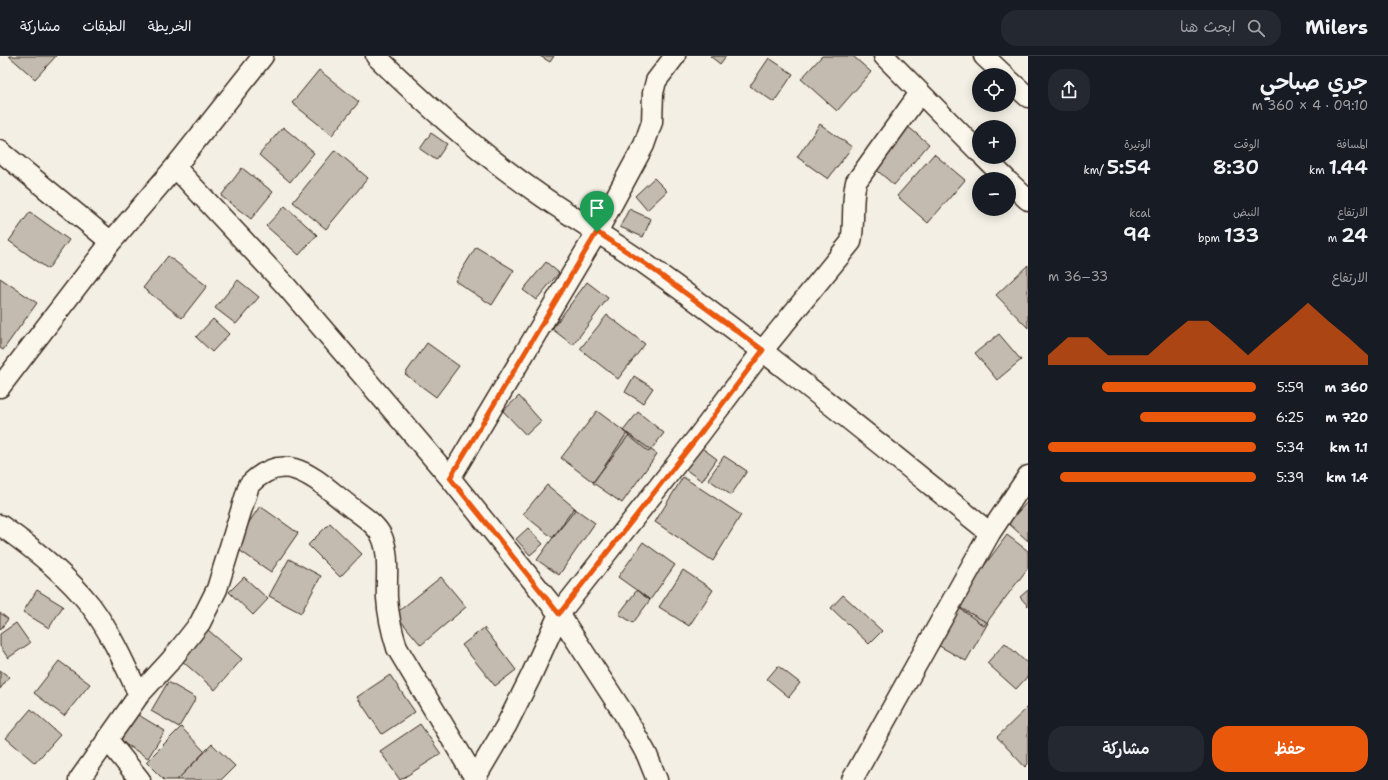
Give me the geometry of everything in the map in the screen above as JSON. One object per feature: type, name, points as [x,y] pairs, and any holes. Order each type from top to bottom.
[{"type":"street","points":[[0,387],[111,242],[175,167],[263,56]]},
{"type":"street","points":[[376,56],[418,97],[485,154],[543,197],[647,265],[763,350],[990,533]]},
{"type":"street","points":[[450,478],[597,232],[649,134],[652,122],[653,93],[656,81],[675,56]]},
{"type":"street","points":[[884,56],[972,145]]},
{"type":"street","points":[[984,56],[997,68]]},
{"type":"street","points":[[1016,86],[1028,97]]},
{"type":"street","points":[[79,780],[139,695],[171,660],[200,623],[217,589],[249,485],[260,473],[274,467],[294,468],[308,474],[374,525],[382,537],[386,551],[387,599],[392,632],[397,648],[475,779],[506,726],[531,676],[559,614],[700,434],[763,350],[851,242],[854,230],[853,194],[856,182],[920,93]]},
{"type":"street","points":[[0,151],[111,242]]},
{"type":"street","points":[[991,164],[999,172]]},
{"type":"street","points":[[175,167],[286,286],[450,478],[559,614],[624,714],[647,755],[657,780]]},
{"type":"street","points":[[1016,189],[1028,200]]},
{"type":"street","points":[[852,780],[990,533],[1028,476]]},
{"type":"street","points":[[2,532],[59,571],[91,607],[113,642],[139,695]]},
{"type":"street","points":[[107,739],[140,780]]},
{"type":"building","points":[[9,56],[56,56],[35,79]]},
{"type":"building","points":[[540,56],[554,56],[550,62]]},
{"type":"building","points":[[710,56],[726,56],[720,64]]},
{"type":"building","points":[[822,56],[853,56],[871,72],[837,111],[801,79]]},
{"type":"building","points":[[769,58],[793,74],[774,102],[750,86]]},
{"type":"building","points":[[319,70],[359,102],[332,135],[292,103]]},
{"type":"building","points":[[820,124],[852,147],[828,179],[797,157]]},
{"type":"building","points":[[906,125],[929,144],[894,185],[872,166]]},
{"type":"building","points":[[283,127],[314,153],[290,182],[259,155]]},
{"type":"building","points":[[431,133],[447,144],[436,160],[420,149]]},
{"type":"building","points":[[335,150],[368,178],[326,229],[293,202]]},
{"type":"building","points":[[934,154],[965,180],[928,223],[897,196]]},
{"type":"building","points":[[242,168],[273,192],[251,219],[221,196]]},
{"type":"building","points":[[654,178],[667,191],[647,210],[635,196]]},
{"type":"building","points":[[285,206],[317,235],[299,255],[266,226]]},
{"type":"building","points":[[629,209],[651,219],[643,237],[620,227]]},
{"type":"building","points":[[30,212],[69,240],[48,269],[9,241]]},
{"type":"building","points":[[476,247],[514,270],[492,305],[455,281]]},
{"type":"building","points":[[168,256],[207,286],[182,318],[143,288]]},
{"type":"building","points":[[546,262],[559,273],[536,300],[523,290]]},
{"type":"building","points":[[1028,265],[1028,328],[996,295]]},
{"type":"building","points":[[0,278],[37,303],[3,350],[0,348]]},
{"type":"building","points":[[238,280],[259,297],[236,324],[215,308]]},
{"type":"building","points":[[587,282],[608,298],[573,345],[552,329]]},
{"type":"building","points":[[607,315],[645,344],[618,379],[580,349]]},
{"type":"building","points":[[213,319],[229,334],[212,352],[196,337]]},
{"type":"building","points":[[999,334],[1021,360],[997,380],[975,353]]},
{"type":"building","points":[[427,343],[459,366],[436,397],[405,374]]},
{"type":"building","points":[[634,376],[653,388],[643,403],[625,392]]},
{"type":"building","points":[[519,396],[541,421],[526,435],[503,411]]},
{"type":"building","points":[[597,411],[629,435],[593,482],[561,458]]},
{"type":"building","points":[[638,412],[664,433],[649,452],[623,431]]},
{"type":"building","points":[[627,433],[657,454],[622,503],[593,483]]},
{"type":"building","points":[[695,443],[717,459],[702,481],[679,465]]},
{"type":"building","points":[[724,456],[747,471],[731,495],[708,479]]},
{"type":"building","points":[[683,477],[741,515],[713,561],[655,522]]},
{"type":"building","points":[[547,485],[576,509],[553,538],[523,514]]},
{"type":"building","points":[[1028,501],[1028,541],[1008,523]]},
{"type":"building","points":[[260,506],[298,533],[271,572],[233,546]]},
{"type":"building","points":[[574,508],[595,523],[559,575],[537,560]]},
{"type":"building","points":[[330,523],[362,554],[340,577],[308,545]]},
{"type":"building","points":[[528,528],[543,544],[530,555],[516,539]]},
{"type":"building","points":[[1007,535],[1028,551],[1028,568],[984,626],[955,605]]},
{"type":"building","points":[[643,542],[675,565],[650,600],[618,577]]},
{"type":"building","points":[[289,559],[321,576],[301,613],[269,596]]},
{"type":"building","points":[[683,570],[713,590],[689,626],[659,607]]},
{"type":"building","points":[[244,577],[268,599],[253,615],[229,592]]},
{"type":"building","points":[[441,577],[466,607],[421,645],[395,614]]},
{"type":"building","points":[[37,590],[63,606],[49,628],[23,612]]},
{"type":"building","points":[[637,590],[650,600],[633,623],[619,614]]},
{"type":"building","points":[[1028,590],[1028,606],[1020,597]]},
{"type":"building","points":[[843,595],[882,631],[869,644],[831,608]]},
{"type":"building","points":[[955,605],[988,623],[966,661],[934,643]]},
{"type":"building","points":[[0,613],[8,619],[0,630]]},
{"type":"building","points":[[16,623],[30,643],[8,658],[0,646],[0,634]]},
{"type":"building","points":[[484,628],[516,670],[495,686],[462,645]]},
{"type":"building","points":[[208,630],[242,659],[215,690],[181,660]]},
{"type":"building","points":[[1005,643],[1028,664],[1028,676],[1016,689],[987,663]]},
{"type":"building","points":[[59,661],[90,684],[64,716],[34,693]]},
{"type":"building","points":[[778,666],[800,683],[789,697],[767,679]]},
{"type":"building","points":[[0,670],[9,677],[0,689]]},
{"type":"building","points":[[390,675],[415,712],[382,734],[357,697]]},
{"type":"building","points":[[168,682],[196,698],[179,727],[151,711]]},
{"type":"building","points":[[1028,707],[1028,764],[1025,767],[997,737]]},
{"type":"building","points":[[31,709],[60,735],[35,763],[6,738]]},
{"type":"building","points":[[137,714],[165,731],[148,758],[120,741]]},
{"type":"building","points":[[420,724],[441,754],[400,780],[380,751]]},
{"type":"building","points":[[181,727],[205,752],[177,780],[164,780],[146,762]]},
{"type":"building","points":[[212,744],[235,766],[221,780],[177,780]]},
{"type":"route","points":[[597,232],[647,265],[763,350],[700,434],[559,614],[450,478],[597,232]]}]
